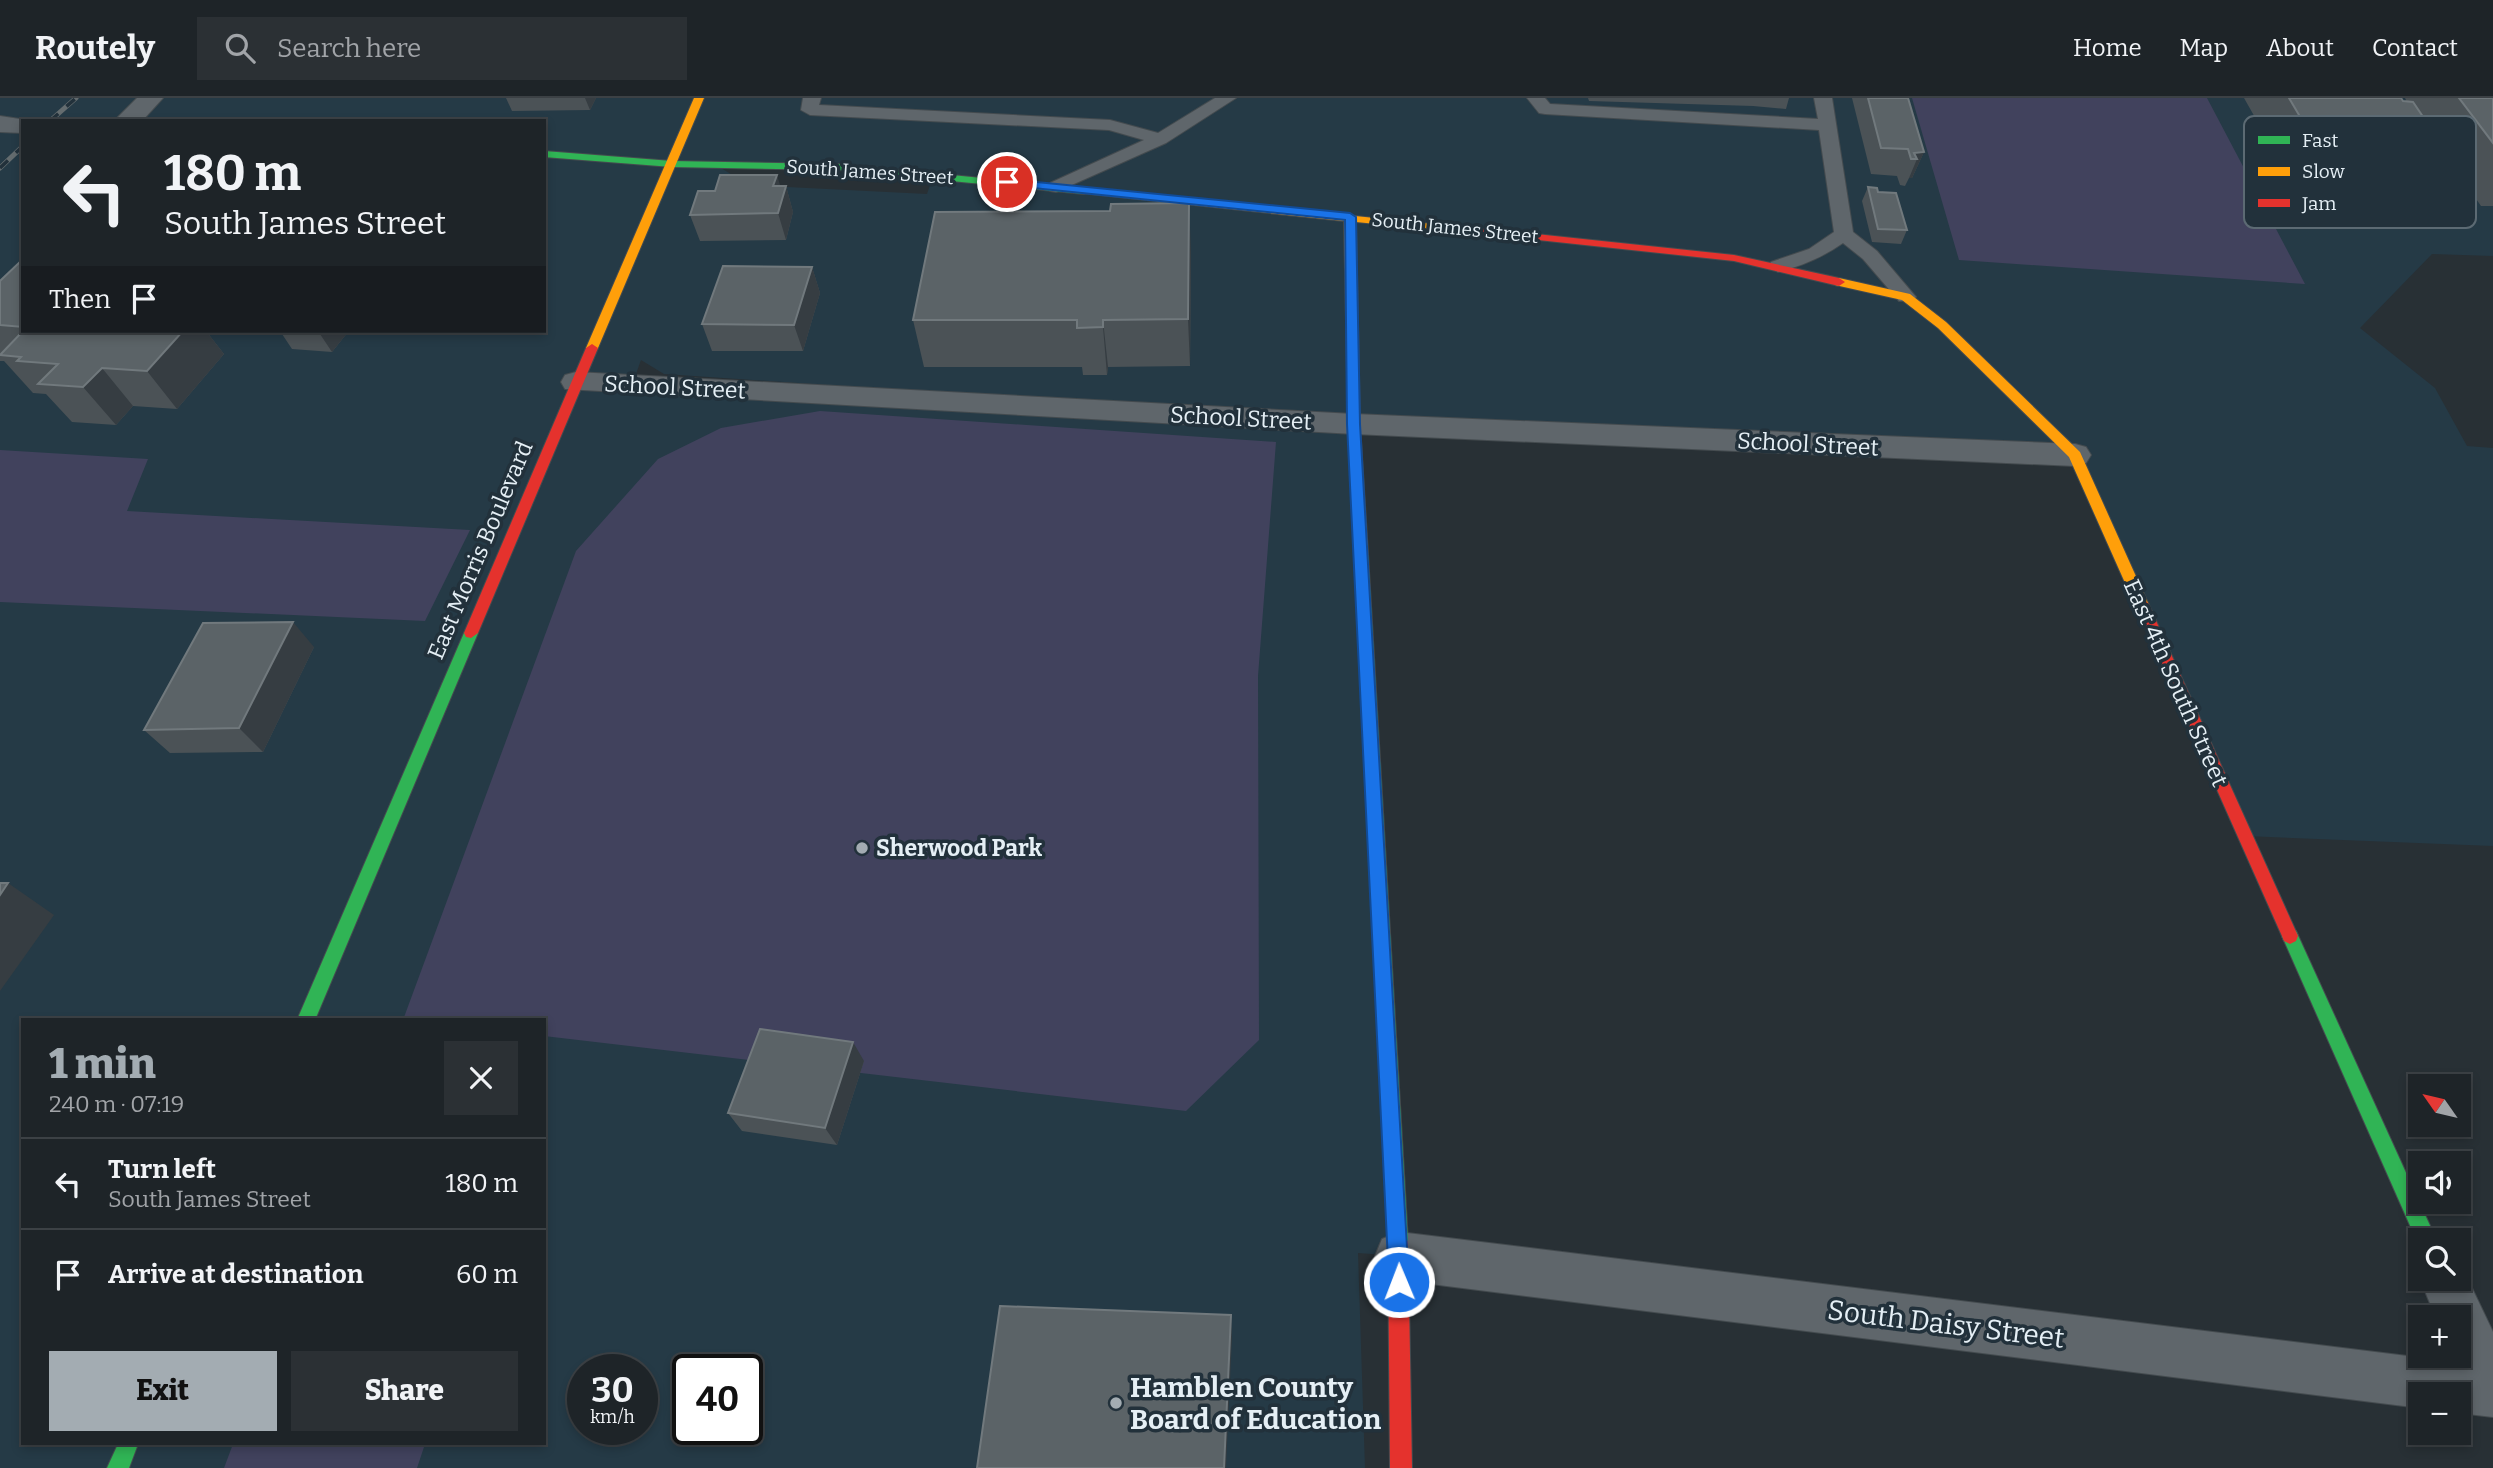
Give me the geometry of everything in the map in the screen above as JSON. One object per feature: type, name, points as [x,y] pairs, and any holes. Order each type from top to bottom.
[{"type":"street","points":[[129,119],[151,98]]},
{"type":"street","name":"East Morris Boulevard","points":[[307,1018],[699,98]]},
{"type":"street","points":[[0,124],[21,125]]},
{"type":"street","name":"South James Street","points":[[546,155],[671,164],[838,167],[1350,217],[1734,258],[1778,266]]},
{"type":"street","points":[[1350,217],[1354,424],[1399,1256],[1401,1468]]},
{"type":"street","name":"East 4th South Street","points":[[1778,266],[1906,297],[1942,325],[2075,455],[2421,1228]]},
{"type":"street","name":"School Street","points":[[576,382],[1354,424],[2075,455]]},
{"type":"street","name":"South Daisy Street","points":[[1399,1256],[2493,1390]]},
{"type":"street","points":[[2449,1291],[2493,1390]]},
{"type":"street","points":[[118,1468],[128,1445]]},
{"type":"lane","points":[[812,98],[810,110],[1110,125],[1160,139]]},
{"type":"lane","points":[[1056,187],[1160,139],[1227,98]]},
{"type":"lane","points":[[1536,98],[1545,108],[1829,125]]},
{"type":"lane","points":[[1823,98],[1844,234],[1870,255],[1906,297]]},
{"type":"lane","points":[[1778,266],[1816,253],[1844,234]]},
{"type":"shaded area","points":[[0,98],[2493,98],[2493,256],[2432,254],[2360,328],[2435,388],[2467,446],[2493,448],[2493,846],[2245,836],[2074,455],[1354,424],[1399,1256],[1358,1253],[1365,1468],[0,1468]],"holes":[[[716,165],[933,176],[927,194],[749,185]],[[641,360],[664,374],[857,387],[854,396],[632,385]]]},
{"type":"shaded area","points":[[1912,98],[2207,98],[2244,168],[2244,228],[2275,228],[2305,284],[1959,260]]},
{"type":"shaded area","name":"Sherwood Park","points":[[820,411],[1276,442],[1258,676],[1259,1040],[1186,1111],[546,1036],[546,1018],[404,1018],[576,551],[658,459],[721,428]]},
{"type":"shaded area","points":[[0,450],[148,459],[127,511],[470,530],[425,621],[0,602]]},
{"type":"shaded area","points":[[233,1445],[425,1445],[417,1468],[224,1468]]},
{"type":"building","points":[[1868,98],[1908,98],[1924,152],[1914,153],[1917,159],[1911,159],[1908,149],[1881,148]]},
{"type":"building","points":[[2289,98],[2401,98],[2403,101],[2413,102],[2422,116],[2300,116]]},
{"type":"building","points":[[2459,98],[2493,98],[2493,143],[2476,120],[2476,116],[2473,116]]},
{"type":"building","points":[[720,175],[777,175],[773,186],[786,186],[778,213],[690,215],[698,191],[715,191]]},
{"type":"building","points":[[1868,187],[1877,188],[1878,192],[1896,193],[1907,230],[1878,229]]},
{"type":"building","points":[[1189,203],[1188,319],[1103,320],[1103,327],[1077,328],[1077,320],[913,320],[935,212],[1110,211],[1111,204]]},
{"type":"building","points":[[21,261],[21,327],[0,325],[0,281]]},
{"type":"building","points":[[723,266],[812,267],[794,325],[702,324]]},
{"type":"building","points":[[21,333],[181,333],[147,371],[102,368],[83,387],[38,384],[58,364],[17,361],[21,357],[0,355]]},
{"type":"building","points":[[293,622],[239,728],[144,730],[203,623]]},
{"type":"building","points":[[0,883],[8,883],[0,895]]},
{"type":"building","points":[[760,1029],[853,1042],[825,1128],[728,1113]]},
{"type":"building","name":"Hamblen County Board of Education","points":[[1000,1306],[1231,1315],[1224,1468],[977,1468]]},
{"type":"railway","points":[[52,119],[76,98]]},
{"type":"railway","points":[[0,168],[21,148]]},
{"type":"traffic: fast","points":[[546,154],[672,164],[838,167],[1084,191]]},
{"type":"traffic: fast","points":[[1361,554],[1398,1242]]},
{"type":"traffic: fast","points":[[307,1018],[471,633]]},
{"type":"traffic: fast","points":[[2290,936],[2421,1228]]},
{"type":"traffic: fast","points":[[118,1468],[128,1445]]},
{"type":"traffic: slow","points":[[592,348],[699,98]]},
{"type":"traffic: slow","points":[[1084,191],[1478,231]]},
{"type":"traffic: slow","points":[[1350,217],[1354,424],[1361,554]]},
{"type":"traffic: slow","points":[[1839,282],[1906,297],[1942,325],[2075,455],[2141,603]]},
{"type":"traffic: jam","points":[[1478,231],[1734,258],[1839,282]]},
{"type":"traffic: jam","points":[[471,633],[592,348]]},
{"type":"traffic: jam","points":[[2141,603],[2290,936]]},
{"type":"traffic: jam","points":[[1398,1242],[1401,1468]]},
{"type":"place","name":"Sherwood Park","points":[[862,848]]},
{"type":"place","name":"Hamblen County Board of Education","points":[[1116,1403]]},
{"type":"route","points":[[1007,182],[1350,217],[1354,424],[1399,1282]]}]
